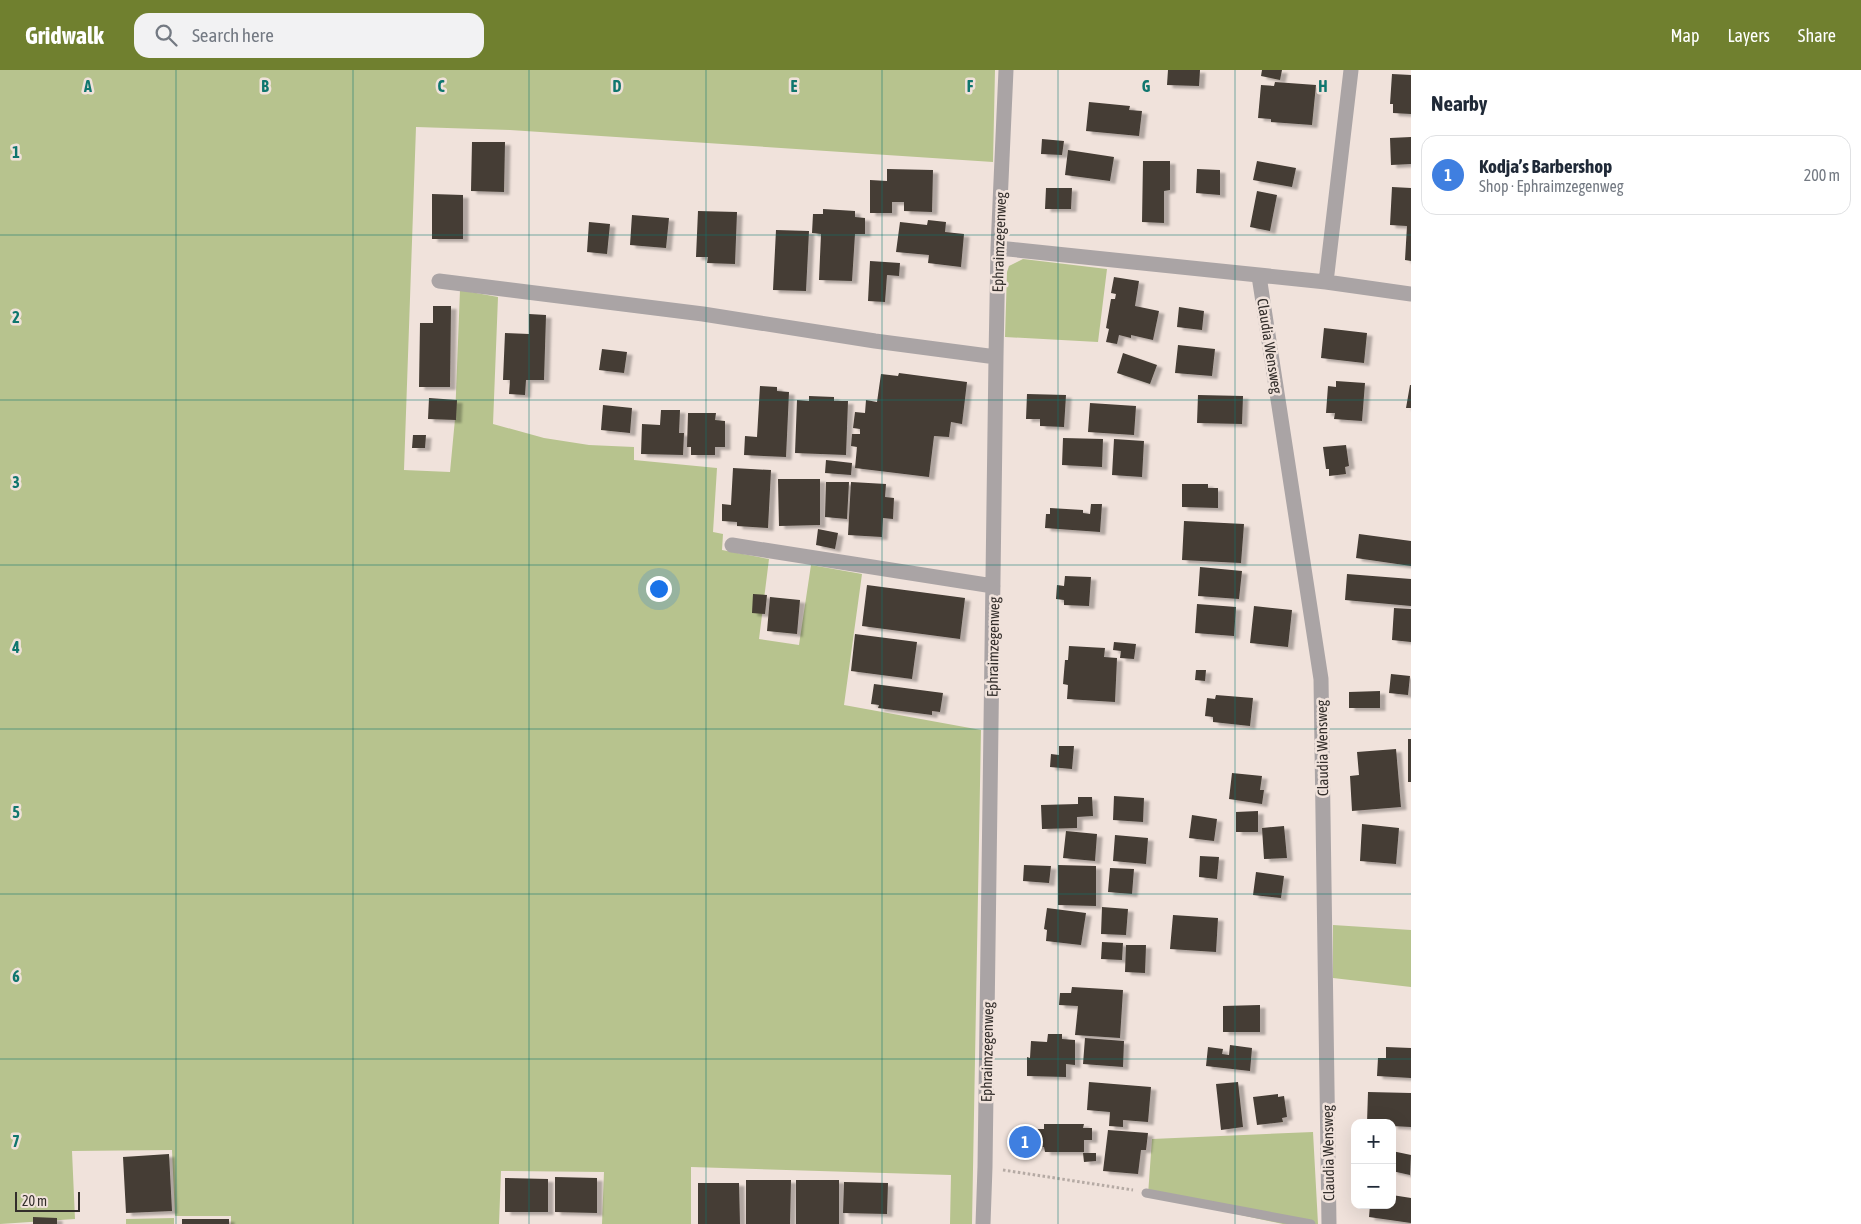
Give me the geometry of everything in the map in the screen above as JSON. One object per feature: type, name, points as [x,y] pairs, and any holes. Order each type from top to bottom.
[{"type":"street","name":"Ephraimzegenweg","points":[[983,1224],[998,248],[1006,70]]},
{"type":"street","points":[[1326,282],[1351,70]]},
{"type":"street","points":[[998,248],[1326,282],[1411,294]]},
{"type":"street","name":"Claudia Wensweg","points":[[1259,276],[1321,679],[1329,1224]]},
{"type":"street","points":[[439,281],[703,314],[874,341],[996,357]]},
{"type":"street","points":[[732,545],[993,586]]},
{"type":"lane","points":[[1146,1192],[1311,1224]]},
{"type":"path","points":[[985,1167],[1146,1192]]},
{"type":"green space","points":[[0,70],[995,70],[993,162],[510,130],[416,127],[404,470],[450,472],[455,419],[460,290],[498,297],[493,424],[544,438],[589,445],[634,447],[634,460],[717,468],[713,532],[723,534],[722,550],[769,559],[759,639],[799,645],[811,565],[862,574],[844,705],[981,730],[972,1224],[950,1224],[951,1175],[691,1167],[691,1224],[602,1224],[604,1172],[501,1171],[499,1224],[231,1224],[231,1216],[175,1216],[172,1150],[72,1151],[75,1219],[0,1224]]},
{"type":"green space","points":[[1023,259],[1107,269],[1098,342],[1005,337],[1007,272],[1009,266]]},
{"type":"green space","points":[[1333,925],[1411,930],[1411,987],[1333,978]]},
{"type":"green space","points":[[1313,1132],[1318,1224],[1283,1224],[1148,1195],[1152,1139]]},
{"type":"green space","points":[[174,1218],[174,1224],[126,1224],[126,1219]]},
{"type":"building","points":[[1168,70],[1200,70],[1199,86],[1167,85]]},
{"type":"building","points":[[1262,70],[1282,70],[1280,80],[1261,76]]},
{"type":"building","points":[[1392,74],[1411,75],[1411,114],[1393,113],[1393,104],[1390,104]]},
{"type":"building","points":[[1275,82],[1316,85],[1312,125],[1271,122],[1271,119],[1258,118],[1261,85],[1274,86]]},
{"type":"building","points":[[1089,102],[1130,106],[1129,110],[1142,111],[1139,136],[1086,131]]},
{"type":"building","points":[[1411,137],[1411,164],[1391,165],[1390,138]]},
{"type":"building","points":[[1042,139],[1064,141],[1062,155],[1041,154]]},
{"type":"building","points":[[472,142],[505,142],[504,192],[471,191]]},
{"type":"building","points":[[1068,150],[1114,157],[1110,181],[1065,175]]},
{"type":"building","points":[[1143,161],[1170,161],[1170,190],[1164,191],[1164,223],[1142,222]]},
{"type":"building","points":[[1257,161],[1296,168],[1292,187],[1253,180]]},
{"type":"building","points":[[887,169],[933,170],[932,212],[904,211],[904,202],[892,202],[892,213],[870,213],[870,180],[887,181]]},
{"type":"building","points":[[1197,169],[1220,170],[1220,195],[1196,193]]},
{"type":"building","points":[[1392,187],[1411,188],[1411,261],[1405,260],[1407,226],[1390,225]]},
{"type":"building","points":[[1046,188],[1072,188],[1071,209],[1045,209]]},
{"type":"building","points":[[1257,191],[1277,195],[1270,231],[1250,227]]},
{"type":"building","points":[[432,194],[463,195],[463,239],[432,239]]},
{"type":"building","points":[[823,209],[855,211],[855,217],[865,218],[865,234],[855,234],[852,281],[819,280],[821,234],[812,233],[813,214],[823,214]]},
{"type":"building","points":[[698,211],[737,212],[735,264],[707,263],[708,257],[696,257]]},
{"type":"building","points":[[632,215],[669,218],[666,248],[630,245]]},
{"type":"building","points":[[928,220],[946,222],[945,232],[964,234],[961,267],[928,263],[929,255],[896,252],[900,222],[927,225]]},
{"type":"building","points":[[589,222],[610,224],[607,254],[587,252]]},
{"type":"building","points":[[776,230],[809,231],[806,291],[773,290]]},
{"type":"building","points":[[870,261],[900,263],[899,276],[887,275],[885,302],[868,301]]},
{"type":"building","points":[[1114,277],[1139,281],[1135,306],[1159,311],[1153,340],[1131,335],[1131,338],[1119,335],[1117,344],[1106,342],[1109,329],[1106,328],[1111,299],[1115,299],[1116,294],[1111,293]]},
{"type":"building","points":[[433,306],[451,306],[450,387],[419,387],[420,323],[433,323]]},
{"type":"building","points":[[1179,307],[1204,311],[1202,330],[1177,327]]},
{"type":"building","points":[[529,314],[546,315],[544,380],[526,380],[525,395],[509,394],[510,380],[503,380],[505,333],[529,334]]},
{"type":"building","points":[[1324,328],[1367,333],[1364,363],[1321,358]]},
{"type":"building","points":[[1178,345],[1215,349],[1212,376],[1175,373]]},
{"type":"building","points":[[602,349],[627,352],[624,373],[599,370]]},
{"type":"building","points":[[1123,353],[1157,365],[1150,384],[1117,373]]},
{"type":"building","points":[[899,373],[967,382],[962,424],[951,422],[949,437],[934,436],[929,477],[855,468],[857,447],[851,446],[852,434],[860,434],[860,429],[853,428],[855,412],[865,413],[866,400],[877,402],[881,374],[898,376]]},
{"type":"building","points":[[1336,381],[1365,383],[1362,421],[1334,419],[1335,413],[1326,413],[1328,386],[1336,387]]},
{"type":"building","points":[[1410,385],[1411,408],[1406,408]]},
{"type":"building","points":[[760,386],[777,387],[777,391],[789,392],[786,457],[744,455],[745,436],[757,437]]},
{"type":"building","points":[[1027,394],[1066,395],[1064,427],[1040,426],[1040,419],[1026,419]]},
{"type":"building","points":[[1198,395],[1243,396],[1242,424],[1197,423]]},
{"type":"building","points":[[809,396],[834,397],[834,401],[848,401],[846,455],[795,453],[797,400],[809,401]]},
{"type":"building","points":[[429,398],[457,400],[456,420],[428,419]]},
{"type":"building","points":[[1090,403],[1136,406],[1134,435],[1088,432]]},
{"type":"building","points":[[603,405],[632,408],[630,433],[601,430]]},
{"type":"building","points":[[661,410],[680,410],[679,433],[684,433],[683,455],[641,454],[642,424],[660,425]]},
{"type":"building","points":[[688,413],[716,413],[715,420],[725,421],[725,447],[715,447],[715,455],[691,455],[691,447],[687,447]]},
{"type":"building","points":[[413,435],[426,435],[425,448],[412,448]]},
{"type":"building","points":[[1063,438],[1103,439],[1102,467],[1062,465]]},
{"type":"building","points":[[1114,439],[1144,441],[1142,477],[1112,475]]},
{"type":"building","points":[[1346,445],[1349,466],[1345,467],[1346,474],[1329,476],[1329,469],[1326,469],[1323,447]]},
{"type":"building","points":[[826,460],[852,463],[851,475],[825,473]]},
{"type":"building","points":[[733,468],[771,470],[768,528],[737,526],[737,522],[722,521],[722,504],[731,505]]},
{"type":"building","points":[[778,479],[820,479],[820,525],[779,526]]},
{"type":"building","points":[[826,482],[849,482],[847,519],[825,517]]},
{"type":"building","points":[[851,482],[886,484],[885,497],[894,498],[893,519],[883,518],[882,537],[848,535]]},
{"type":"building","points":[[1182,484],[1208,484],[1208,488],[1218,488],[1218,508],[1182,507]]},
{"type":"building","points":[[1091,504],[1102,504],[1100,532],[1045,528],[1046,514],[1050,514],[1050,508],[1083,510],[1083,513],[1090,514]]},
{"type":"building","points":[[1184,521],[1244,524],[1241,563],[1182,560]]},
{"type":"building","points":[[818,529],[838,533],[835,549],[816,545]]},
{"type":"building","points":[[1359,534],[1411,541],[1411,566],[1356,558]]},
{"type":"building","points":[[1200,567],[1242,571],[1239,599],[1198,596]]},
{"type":"building","points":[[1347,574],[1411,579],[1411,606],[1345,600]]},
{"type":"building","points":[[1065,576],[1091,577],[1089,606],[1064,605],[1064,600],[1056,599],[1057,585],[1064,586]]},
{"type":"building","points":[[867,585],[965,598],[960,639],[862,626]]},
{"type":"building","points":[[753,594],[767,595],[765,614],[752,613]]},
{"type":"building","points":[[770,597],[800,600],[797,634],[767,631]]},
{"type":"building","points":[[1197,604],[1236,607],[1234,636],[1195,633]]},
{"type":"building","points":[[1254,606],[1292,610],[1288,647],[1250,643]]},
{"type":"building","points":[[1394,608],[1411,609],[1411,642],[1392,640]]},
{"type":"building","points":[[855,634],[917,642],[912,679],[851,671]]},
{"type":"building","points":[[1114,642],[1136,644],[1134,659],[1120,658],[1121,651],[1113,650]]},
{"type":"building","points":[[1069,646],[1105,648],[1104,657],[1117,658],[1115,702],[1067,699],[1068,685],[1063,684],[1065,660],[1068,660]]},
{"type":"building","points":[[1196,670],[1206,670],[1205,681],[1195,680]]},
{"type":"building","points":[[1391,674],[1410,676],[1408,695],[1389,693]]},
{"type":"building","points":[[874,684],[943,693],[940,712],[932,711],[932,715],[878,708],[879,705],[871,704]]},
{"type":"building","points":[[1380,691],[1380,708],[1349,708],[1349,692]]},
{"type":"building","points":[[1216,695],[1253,698],[1250,726],[1213,722],[1213,717],[1205,716],[1207,698],[1215,699]]},
{"type":"building","points":[[1408,739],[1411,739],[1411,782],[1408,782]]},
{"type":"building","points":[[1059,746],[1074,746],[1072,769],[1050,767],[1051,754],[1059,755]]},
{"type":"building","points":[[1396,749],[1401,807],[1352,811],[1350,776],[1359,775],[1357,752]]},
{"type":"building","points":[[1232,773],[1262,776],[1260,790],[1264,790],[1262,804],[1229,799]]},
{"type":"building","points":[[1114,796],[1144,798],[1143,822],[1113,820]]},
{"type":"building","points":[[1078,797],[1092,797],[1093,816],[1077,817],[1077,828],[1042,829],[1041,805],[1078,804]]},
{"type":"building","points":[[1258,811],[1258,832],[1236,832],[1236,812]]},
{"type":"building","points":[[1192,815],[1217,819],[1214,841],[1189,838]]},
{"type":"building","points":[[1362,824],[1399,828],[1396,864],[1360,861]]},
{"type":"building","points":[[1284,826],[1287,858],[1264,859],[1262,828]]},
{"type":"building","points":[[1066,831],[1097,834],[1095,861],[1063,858]]},
{"type":"building","points":[[1115,835],[1148,838],[1146,864],[1113,861]]},
{"type":"building","points":[[1200,856],[1219,857],[1217,879],[1199,877]]},
{"type":"building","points":[[1024,865],[1051,866],[1049,883],[1023,881]]},
{"type":"building","points":[[1058,865],[1096,866],[1096,906],[1058,905]]},
{"type":"building","points":[[1110,868],[1134,869],[1132,894],[1108,892]]},
{"type":"building","points":[[1256,872],[1284,876],[1281,898],[1253,895]]},
{"type":"building","points":[[1102,907],[1128,909],[1126,935],[1101,934]]},
{"type":"building","points":[[1047,908],[1086,913],[1081,945],[1046,941],[1047,930],[1044,929]]},
{"type":"building","points":[[1173,915],[1218,918],[1216,952],[1170,949]]},
{"type":"building","points":[[1102,942],[1123,943],[1122,960],[1101,959]]},
{"type":"building","points":[[1126,945],[1146,945],[1145,973],[1125,972]]},
{"type":"building","points":[[1072,987],[1123,990],[1120,1038],[1075,1035],[1078,1006],[1059,1005],[1060,993],[1071,993]]},
{"type":"building","points":[[1260,1005],[1260,1032],[1223,1032],[1223,1006]]},
{"type":"building","points":[[1048,1034],[1062,1034],[1062,1039],[1075,1040],[1075,1065],[1066,1064],[1066,1077],[1027,1076],[1027,1057],[1030,1058],[1031,1041],[1047,1042]]},
{"type":"building","points":[[1085,1038],[1124,1041],[1123,1067],[1083,1064]]},
{"type":"building","points":[[1230,1045],[1252,1048],[1250,1071],[1206,1066],[1208,1047],[1223,1049],[1222,1054],[1229,1055]]},
{"type":"building","points":[[1386,1047],[1411,1048],[1411,1078],[1377,1076],[1378,1058],[1386,1058]]},
{"type":"building","points":[[1089,1082],[1151,1087],[1148,1122],[1123,1120],[1123,1127],[1109,1126],[1110,1112],[1087,1110]]},
{"type":"building","points":[[1238,1082],[1243,1127],[1221,1130],[1216,1084]]},
{"type":"building","points":[[1368,1092],[1411,1093],[1411,1127],[1396,1126],[1396,1119],[1367,1119]]},
{"type":"building","points":[[1278,1094],[1278,1097],[1284,1096],[1287,1117],[1282,1118],[1283,1122],[1257,1125],[1253,1097]]},
{"type":"building","points":[[1044,1124],[1084,1124],[1083,1128],[1092,1128],[1092,1140],[1084,1140],[1084,1152],[1045,1152],[1044,1147],[1034,1147],[1033,1129],[1044,1129]]},
{"type":"building","points":[[1108,1130],[1148,1133],[1146,1150],[1141,1150],[1138,1174],[1103,1171]]},
{"type":"building","points":[[1396,1152],[1411,1155],[1410,1175],[1396,1172]]},
{"type":"building","points":[[1083,1153],[1096,1153],[1096,1161],[1084,1162]]},
{"type":"building","points":[[169,1154],[172,1211],[126,1213],[123,1157]]},
{"type":"building","points":[[555,1177],[597,1178],[597,1213],[555,1212]]},
{"type":"building","points":[[505,1178],[548,1179],[548,1212],[505,1212]]},
{"type":"building","points":[[746,1180],[791,1180],[790,1224],[746,1224]]},
{"type":"building","points":[[796,1180],[839,1180],[839,1224],[796,1224]]},
{"type":"building","points":[[844,1182],[888,1183],[887,1214],[843,1213]]},
{"type":"building","points":[[698,1183],[739,1183],[740,1224],[698,1224]]},
{"type":"building","points":[[1396,1196],[1411,1198],[1411,1223],[1369,1217],[1370,1209],[1396,1209]]},
{"type":"building","points":[[33,1217],[57,1218],[57,1224],[33,1224]]},
{"type":"building","points":[[182,1219],[229,1219],[229,1224],[182,1224]]},
{"type":"place","name":"Kodja’s Barbershop","points":[[1025,1142]]}]
